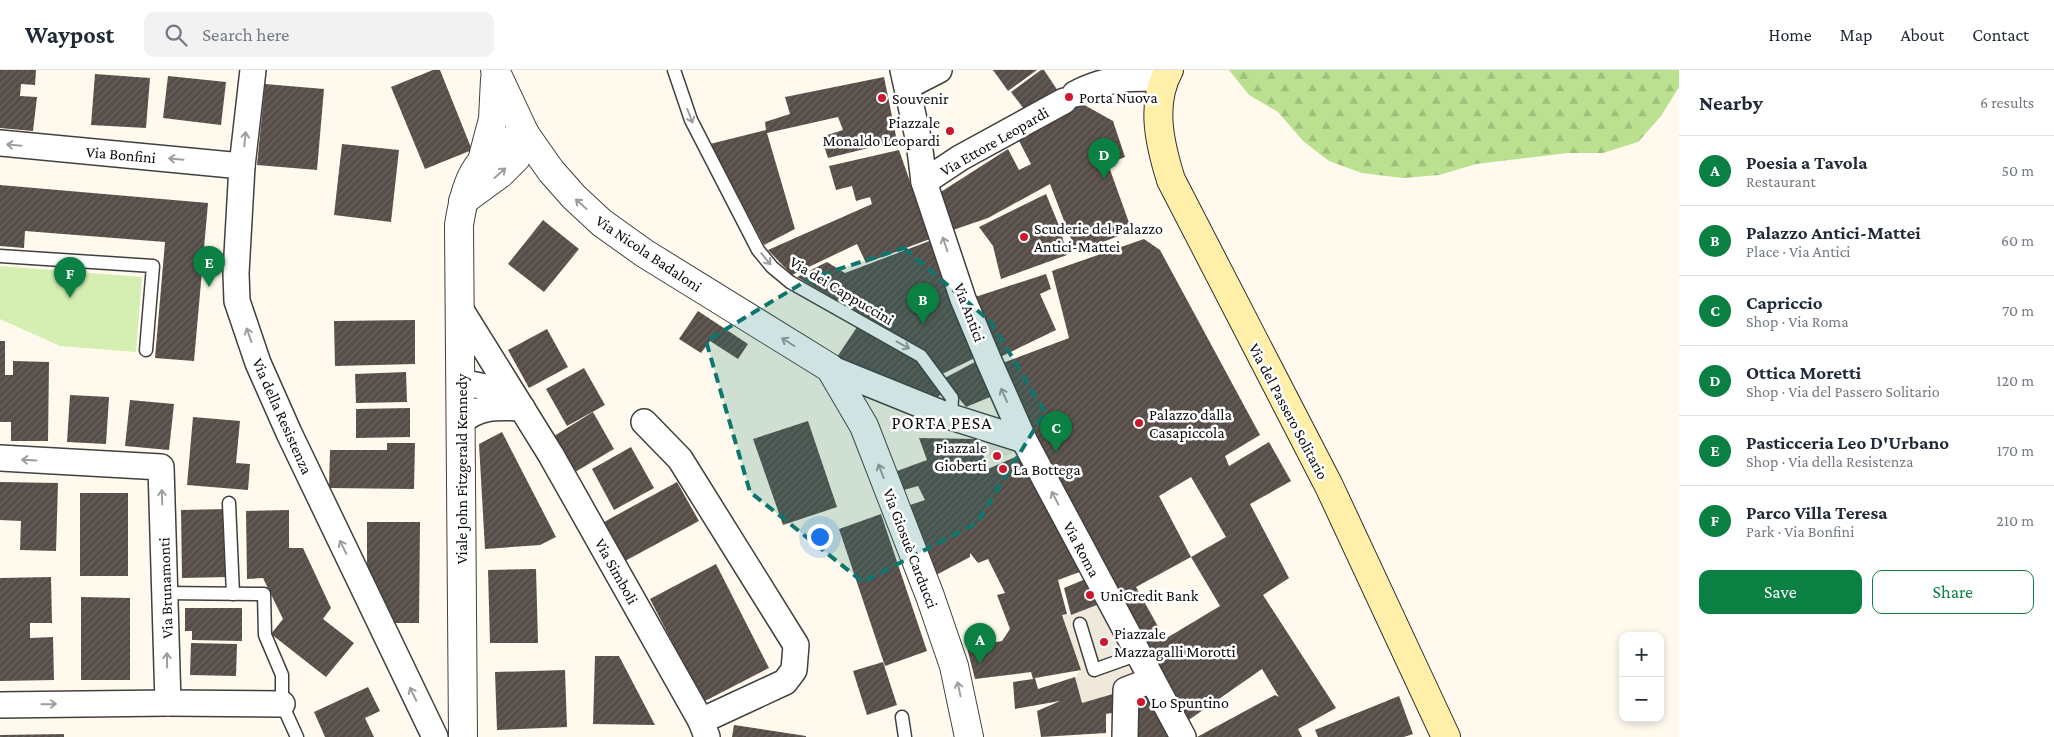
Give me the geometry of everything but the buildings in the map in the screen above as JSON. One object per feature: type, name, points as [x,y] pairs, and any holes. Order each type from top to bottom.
[{"type":"main road","name":"Via del Passero Solitario","points":[[1167,75],[1159,109],[1159,132],[1172,180],[1329,486],[1446,737]]},
{"type":"street","name":"Via della Resistenza","points":[[253,70],[242,166],[236,273],[238,301],[255,354],[289,433],[435,737]]},
{"type":"street","name":"Via Nicola Badaloni","points":[[495,70],[525,134],[551,171],[574,197],[602,223],[644,253],[830,368]]},
{"type":"street","name":"Via Nicola Badaloni","points":[[483,157],[493,120],[495,70]]},
{"type":"street","points":[[924,182],[906,78],[939,70]]},
{"type":"street","name":"Via Ettore Leopardi","points":[[924,182],[960,158],[1093,84],[1133,77],[1167,75]]},
{"type":"street","points":[[463,201],[500,174],[516,158],[525,134]]},
{"type":"street","name":"Viale John Fitzgerald Kennedy","points":[[463,737],[459,225],[463,201],[470,178],[483,157],[504,142],[525,134]]},
{"type":"street","name":"Via Bonfini","points":[[0,143],[242,166]]},
{"type":"street","name":"Via Antici","points":[[924,182],[964,299],[1024,440]]},
{"type":"street","name":"Via Simboli","points":[[460,306],[551,455],[704,729]]},
{"type":"street","points":[[460,350],[474,348],[489,354]]},
{"type":"street","points":[[830,368],[951,417],[1024,440]]},
{"type":"street","name":"Via Giosuè Carducci","points":[[830,368],[864,426],[930,596],[954,666],[969,737]]},
{"type":"street","name":"Via Simboli","points":[[460,382],[491,388],[522,408]]},
{"type":"street","points":[[460,423],[469,414],[483,409],[498,407],[522,408]]},
{"type":"street","points":[[644,422],[680,459],[796,645],[794,670],[785,682],[704,729]]},
{"type":"street","name":"Via Roma","points":[[1024,440],[1183,737]]},
{"type":"street","name":"Via Brunamonti","points":[[0,458],[161,467],[168,703]]},
{"type":"street","points":[[1125,737],[1126,690],[1152,680]]},
{"type":"street","points":[[0,705],[282,704]]},
{"type":"lane","name":"Via dei Cappuccini","points":[[674,70],[691,120],[758,250],[772,267],[790,282],[921,356],[952,398],[951,417]]},
{"type":"lane","points":[[0,256],[153,266],[146,350]]},
{"type":"lane","points":[[229,503],[233,594]]},
{"type":"lane","points":[[166,593],[264,594],[265,634],[282,675],[282,704],[296,737]]},
{"type":"lane","points":[[1080,624],[1094,670],[1139,654]]},
{"type":"lane","points":[[902,717],[905,737]]},
{"type":"highlighted area","points":[[904,248],[991,322],[1045,412],[977,523],[863,582],[750,492],[706,341],[811,278]]},
{"type":"green space","points":[[1229,70],[1679,70],[1679,87],[1661,116],[1638,142],[1603,153],[1568,153],[1476,164],[1439,175],[1403,178],[1362,173],[1329,161],[1303,141],[1278,112],[1249,95]]},
{"type":"green space","points":[[0,266],[142,277],[136,352],[60,346],[0,319]]},
{"type":"shaded area","name":"Piazzale Gioberti","points":[[983,438],[1019,450],[992,462]]},
{"type":"shaded area","name":"Piazzale Mazzagalli Morotti","points":[[1102,603],[1160,688],[1122,691],[1082,703],[1075,677],[1081,669],[1062,615],[1071,615]]},
{"type":"place","name":"Porta Nuova","points":[[1069,97]]},
{"type":"place","name":"Souvenir","points":[[882,98]]},
{"type":"place","name":"Piazzale Monaldo Leopardi","points":[[950,131]]},
{"type":"place","name":"Ottica Moretti","points":[[1104,179]]},
{"type":"place","name":"Scuderie del Palazzo Antici-Mattei","points":[[1024,237]]},
{"type":"place","name":"Pasticceria Leo D'Urbano","points":[[209,287]]},
{"type":"place","name":"Parco Villa Teresa","points":[[70,298]]},
{"type":"place","name":"Palazzo Antici-Mattei","points":[[923,324]]},
{"type":"place","name":"Palazzo dalla Casapiccola","points":[[1139,423]]},
{"type":"place","name":"Capriccio","points":[[1056,452]]},
{"type":"place","name":"Piazzale Gioberti","points":[[997,456]]},
{"type":"place","name":"La Bottega","points":[[1003,469]]},
{"type":"place","name":"UniCredit Bank","points":[[1090,595]]},
{"type":"place","name":"Piazzale Mazzagalli Morotti","points":[[1104,642]]},
{"type":"place","name":"Poesia a Tavola","points":[[980,664]]},
{"type":"place","name":"Lo Spuntino","points":[[1141,702]]},
{"type":"district","name":"PORTA PESA","points":[[942,423]]}]
